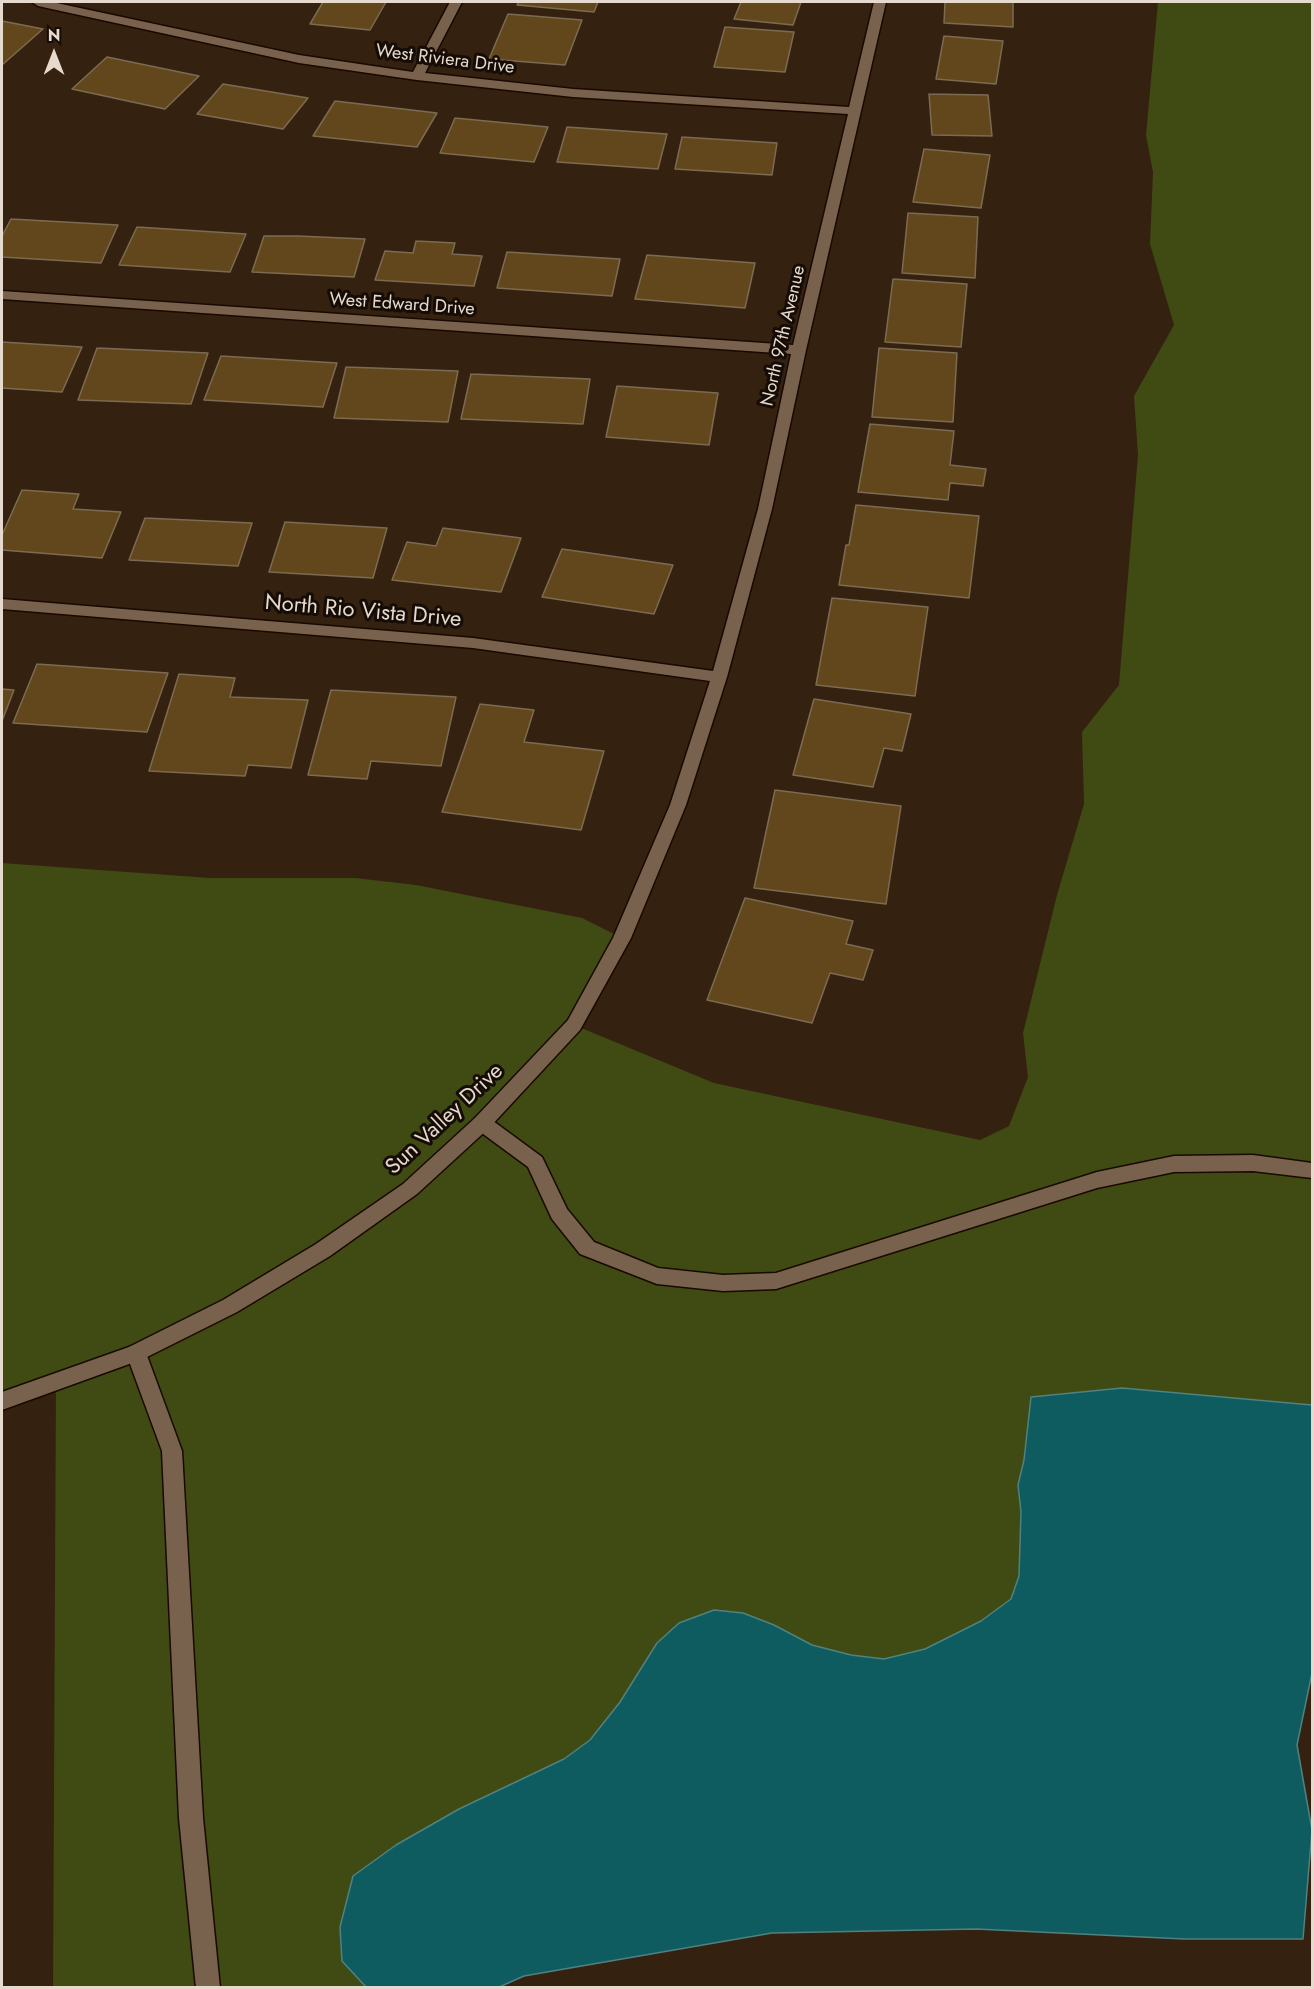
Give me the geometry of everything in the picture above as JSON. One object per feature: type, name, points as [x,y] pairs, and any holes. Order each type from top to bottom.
[{"type":"street","name":"West Riviera Drive","points":[[38,2],[299,59],[417,76],[573,93],[854,111]]},
{"type":"street","points":[[417,76],[456,2]]},
{"type":"street","name":"North 97th Avenue","points":[[718,677],[765,509],[799,350],[880,2]]},
{"type":"street","name":"West Edward Drive","points":[[2,295],[799,350]]},
{"type":"street","name":"North Rio Vista Drive","points":[[2,604],[473,643],[718,677]]},
{"type":"street","name":"Sun Valley Drive","points":[[2,1401],[136,1353],[230,1306],[323,1250],[410,1189],[482,1123],[574,1025],[622,938],[678,805],[718,677]]},
{"type":"street","points":[[482,1123],[535,1162],[559,1214],[587,1248],[657,1276],[723,1283],[776,1281],[1097,1180],[1174,1164],[1253,1163],[1312,1171]]},
{"type":"street","points":[[136,1353],[172,1451],[191,1818],[208,1988]]},
{"type":"green space","points":[[1158,2],[1312,2],[1312,1673],[1297,1745],[1312,1839],[1303,1939],[1184,1939],[976,1929],[772,1933],[524,1976],[497,1987],[53,1987],[56,1382],[2,1401],[2,863],[210,878],[355,878],[416,885],[582,918],[622,938],[574,1025],[714,1083],[980,1140],[1009,1126],[1028,1077],[1023,1033],[1057,895],[1084,804],[1082,732],[1119,685],[1138,455],[1134,396],[1174,325],[1150,244],[1153,172],[1146,135]]},
{"type":"water","points":[[1122,1388],[1312,1405],[1312,1673],[1297,1745],[1312,1830],[1303,1939],[1184,1939],[976,1929],[772,1933],[524,1976],[497,1988],[366,1987],[342,1961],[340,1927],[353,1876],[396,1845],[459,1809],[564,1759],[590,1740],[620,1702],[657,1643],[679,1623],[714,1610],[743,1613],[774,1625],[812,1645],[851,1655],[884,1659],[925,1649],[981,1621],[1011,1599],[1019,1576],[1021,1512],[1018,1485],[1024,1460],[1031,1397]]},
{"type":"building","points":[[323,2],[386,2],[370,30],[310,24]]},
{"type":"building","points":[[519,2],[598,2],[594,12],[517,5]]},
{"type":"building","points":[[741,2],[801,2],[793,25],[734,19]]},
{"type":"building","points":[[945,2],[1013,2],[1013,27],[944,23]]},
{"type":"building","points":[[508,14],[582,20],[565,65],[489,59]]},
{"type":"building","points":[[2,21],[43,29],[2,65]]},
{"type":"building","points":[[725,27],[794,32],[785,72],[714,67]]},
{"type":"building","points":[[944,36],[1003,41],[996,84],[936,79]]},
{"type":"building","points":[[107,57],[199,76],[165,109],[72,89]]},
{"type":"building","points":[[223,84],[308,98],[283,129],[197,114]]},
{"type":"building","points":[[929,94],[988,95],[992,136],[932,135]]},
{"type":"building","points":[[335,101],[437,113],[417,147],[313,136]]},
{"type":"building","points":[[455,118],[548,127],[534,162],[440,153]]},
{"type":"building","points":[[567,127],[667,134],[658,169],[557,162]]},
{"type":"building","points":[[682,137],[777,143],[772,175],[675,169]]},
{"type":"building","points":[[924,149],[990,155],[981,208],[913,202]]},
{"type":"building","points":[[908,213],[978,217],[975,278],[902,273]]},
{"type":"building","points":[[11,219],[118,225],[101,263],[2,257],[2,236]]},
{"type":"building","points":[[137,227],[246,234],[230,272],[119,265]]},
{"type":"building","points":[[264,236],[365,239],[354,277],[252,272]]},
{"type":"building","points":[[416,241],[455,243],[452,254],[482,256],[474,286],[375,280],[385,251],[413,253]]},
{"type":"building","points":[[507,252],[620,259],[612,296],[497,288]]},
{"type":"building","points":[[647,255],[755,263],[745,308],[635,299]]},
{"type":"building","points":[[893,279],[967,284],[961,347],[885,342]]},
{"type":"building","points":[[2,342],[82,347],[62,392],[2,388]]},
{"type":"building","points":[[97,348],[208,353],[191,404],[78,400]]},
{"type":"building","points":[[879,348],[957,353],[953,422],[872,417]]},
{"type":"building","points":[[221,356],[337,363],[323,407],[204,400]]},
{"type":"building","points":[[346,367],[458,371],[448,422],[334,418]]},
{"type":"building","points":[[471,374],[590,379],[583,424],[461,419]]},
{"type":"building","points":[[617,386],[718,393],[709,445],[606,437]]},
{"type":"building","points":[[870,424],[954,431],[950,465],[986,469],[983,486],[950,483],[948,500],[858,492]]},
{"type":"building","points":[[22,490],[79,494],[73,509],[121,512],[102,558],[2,550],[2,535]]},
{"type":"building","points":[[856,505],[979,516],[969,598],[839,585]]},
{"type":"building","points":[[145,518],[252,523],[238,566],[129,560]]},
{"type":"building","points":[[285,522],[387,528],[373,578],[269,572]]},
{"type":"building","points":[[443,528],[521,538],[501,592],[392,580],[407,542],[436,546]]},
{"type":"building","points":[[562,549],[673,565],[654,614],[542,597]]},
{"type":"building","points":[[832,598],[928,607],[915,696],[816,685]]},
{"type":"building","points":[[37,664],[168,673],[147,732],[13,723]]},
{"type":"building","points":[[179,674],[235,678],[230,697],[308,700],[291,768],[248,765],[245,776],[149,771]]},
{"type":"building","points":[[2,689],[14,690],[2,721]]},
{"type":"building","points":[[331,690],[456,697],[441,766],[371,761],[367,779],[308,775]]},
{"type":"building","points":[[814,699],[911,714],[902,751],[884,748],[873,787],[793,775]]},
{"type":"building","points":[[480,704],[534,710],[524,742],[604,751],[581,830],[442,812]]},
{"type":"building","points":[[775,790],[901,806],[886,904],[754,888]]},
{"type":"building","points":[[745,898],[853,921],[846,944],[873,950],[863,980],[830,973],[812,1023],[707,1000]]}]
